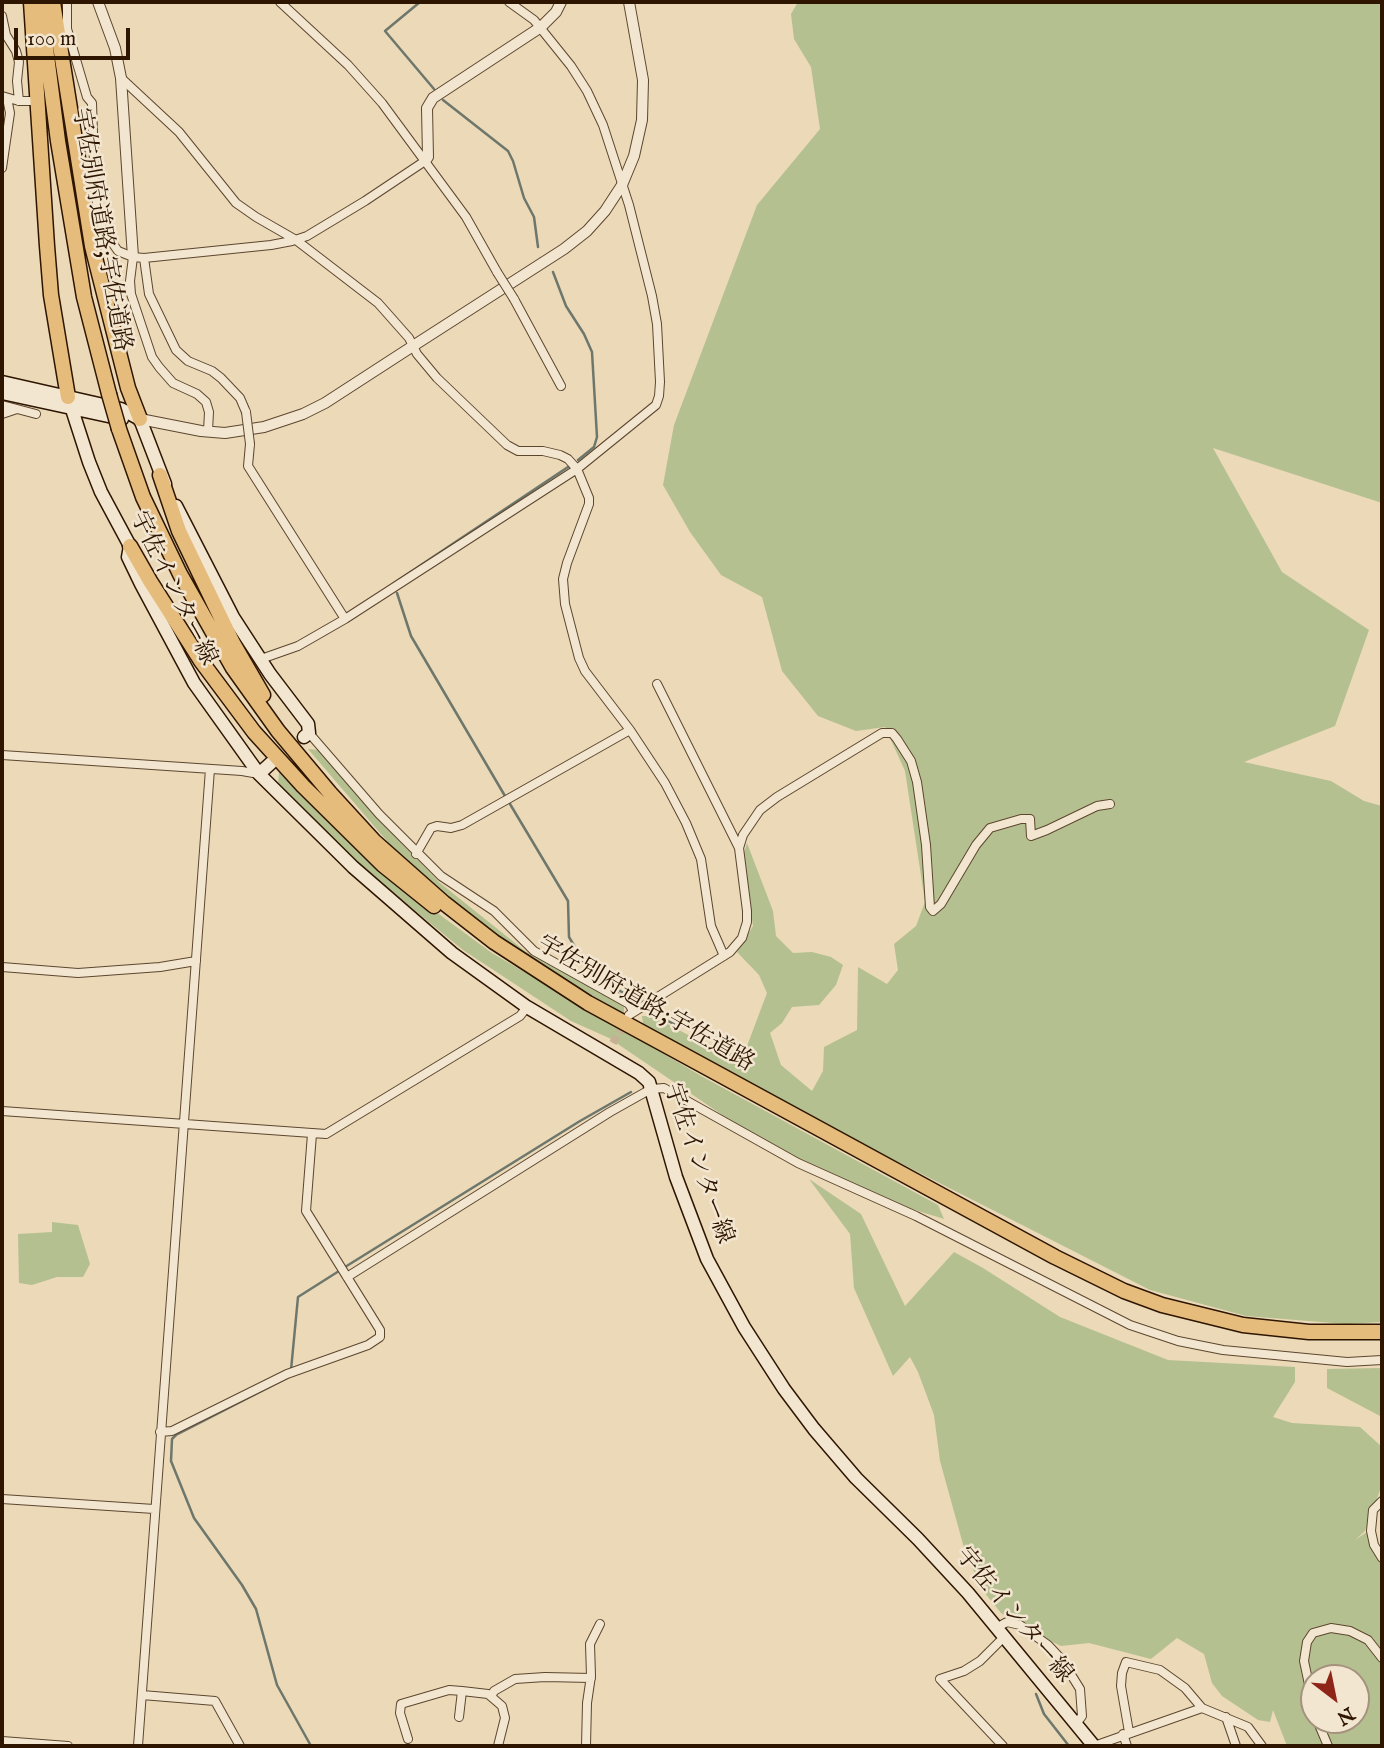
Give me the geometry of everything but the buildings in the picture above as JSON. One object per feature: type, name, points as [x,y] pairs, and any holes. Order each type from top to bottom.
[{"type":"highway","points":[[31,2],[51,295],[70,403]]},
{"type":"highway","name":"宇佐別府道路;宇佐道路","points":[[43,2],[58,141],[82,284],[108,394],[143,497],[199,610],[233,668],[300,759],[393,858],[470,923],[588,1003],[1055,1257],[1124,1290],[1174,1308],[1243,1325],[1309,1332],[1382,1332]]},
{"type":"highway","points":[[53,2],[92,246],[125,376],[140,419]]},
{"type":"highway","points":[[160,475],[179,531],[218,615],[257,687],[294,739],[300,759]]},
{"type":"highway","points":[[130,546],[219,686],[254,732],[303,786],[383,865],[430,903],[513,960],[539,972]]},
{"type":"main road","points":[[2,382],[70,403]]},
{"type":"main road","points":[[2,393],[121,409],[140,419]]},
{"type":"main road","name":"宇佐インター線","points":[[70,403],[101,492],[130,546],[128,557],[194,683],[259,774],[393,904],[452,953],[527,1007],[610,1049],[649,1082],[676,1177],[707,1259],[763,1358],[801,1413],[833,1452],[945,1567],[1094,1746]]},
{"type":"main road","name":"宇佐インター線","points":[[140,419],[160,475],[233,617],[308,724],[306,735]]},
{"type":"main road","points":[[259,774],[271,763]]},
{"type":"street","points":[[67,2],[67,29],[87,97],[92,103],[94,182],[103,228],[118,251],[144,258],[296,240],[365,201],[428,157],[427,108],[433,98],[541,27],[556,12],[561,2]]},
{"type":"street","points":[[98,2],[121,78],[133,257],[131,294],[152,356],[159,367],[173,383],[197,394],[206,402],[209,412],[208,431]]},
{"type":"street","points":[[280,2],[374,93],[466,217],[561,386]]},
{"type":"street","points":[[261,659],[298,646],[345,619],[577,469],[656,405],[659,396],[657,324],[633,218],[603,125],[587,91],[571,66],[541,27],[509,2]]},
{"type":"street","points":[[140,419],[208,431],[245,431],[286,421],[326,403],[564,249],[596,221],[622,185],[639,138],[644,99],[641,63],[629,2]]},
{"type":"street","points":[[2,16],[6,35],[19,62],[19,102]]},
{"type":"street","points":[[121,78],[179,132],[236,203],[296,240],[379,303],[437,378],[507,445],[518,451],[543,451],[560,455],[577,469],[589,503],[566,563],[563,579],[565,604],[585,671],[630,730],[672,795],[695,844],[704,874],[710,926],[724,956]]},
{"type":"street","points":[[4,97],[19,102],[31,101]]},
{"type":"street","points":[[2,168],[10,113],[4,97]]},
{"type":"street","points":[[75,98],[87,97]]},
{"type":"street","points":[[144,258],[149,294],[176,350],[188,362],[212,371],[240,398],[246,412],[250,444],[248,466],[345,619]]},
{"type":"street","points":[[2,405],[36,414]]},
{"type":"street","points":[[2,414],[17,409]]},
{"type":"street","points":[[306,735],[416,854],[441,876],[494,911],[534,951],[629,1004],[631,1013],[724,956],[736,946],[747,922],[739,848],[657,684]]},
{"type":"street","points":[[416,854],[431,828],[437,825],[451,828],[462,825],[630,730]]},
{"type":"street","points":[[739,848],[748,826],[767,804],[882,733],[891,733],[911,761],[917,782],[926,845],[930,907],[933,911],[941,904],[976,845],[990,828],[1030,819],[1031,836],[1097,806],[1110,804]]},
{"type":"street","points":[[2,755],[259,774]]},
{"type":"street","points":[[138,1746],[210,769]]},
{"type":"street","points":[[2,967],[78,973],[160,967],[196,961]]},
{"type":"street","points":[[2,1111],[312,1134],[333,1132],[520,1016],[527,1007]]},
{"type":"street","points":[[347,1277],[610,1112],[651,1089],[664,1088],[798,1163],[916,1216],[1111,1316],[1161,1336],[1195,1346],[1244,1353],[1347,1362],[1382,1360]]},
{"type":"street","points":[[160,1432],[170,1432],[287,1374],[379,1339],[380,1330],[306,1211],[312,1134]]},
{"type":"street","points":[[2,1499],[154,1509]]},
{"type":"street","points":[[1382,1502],[1373,1510],[1371,1531],[1374,1545],[1382,1558]]},
{"type":"street","points":[[1003,1746],[940,1679],[964,1671],[980,1661],[1007,1622],[1020,1625],[1048,1645],[1064,1662],[1080,1692],[1082,1716],[1076,1724]]},
{"type":"street","points":[[586,1746],[587,1703],[591,1678],[590,1644],[600,1624]]},
{"type":"street","points":[[1305,1664],[1307,1642],[1313,1633],[1331,1628],[1349,1631],[1368,1640],[1382,1658]]},
{"type":"street","points":[[1128,1746],[1121,1686],[1126,1662],[1162,1671],[1185,1688],[1202,1707],[1252,1730],[1262,1746]]},
{"type":"street","points":[[492,1695],[494,1691],[515,1679],[591,1678]]},
{"type":"street","points":[[408,1739],[400,1713],[401,1704],[449,1690],[462,1691],[492,1695],[499,1701],[504,1711],[498,1746]]},
{"type":"street","points":[[459,1717],[462,1691]]},
{"type":"street","points":[[142,1695],[215,1701],[240,1746]]},
{"type":"street","points":[[1094,1746],[1202,1707]]},
{"type":"street","points":[[1226,1717],[1234,1746]]},
{"type":"street","points":[[2,1741],[68,1746]]},
{"type":"green space","points":[[798,2],[1382,2],[1382,503],[1213,448],[1282,572],[1369,630],[1335,726],[1244,762],[1331,781],[1364,801],[1382,806],[1382,1322],[1346,1324],[1246,1316],[1150,1290],[841,1133],[680,1047],[643,1024],[642,1016],[652,1016],[719,1051],[737,1054],[747,1046],[767,993],[759,975],[737,952],[753,926],[743,856],[747,843],[773,911],[776,936],[793,953],[812,952],[831,957],[843,965],[836,985],[819,1005],[792,1007],[782,1023],[770,1033],[781,1065],[812,1091],[823,1071],[824,1047],[857,1030],[858,967],[887,984],[898,970],[894,944],[916,926],[925,902],[905,771],[885,727],[856,731],[818,716],[782,671],[762,597],[721,575],[690,532],[663,485],[674,425],[757,205],[820,129],[811,67],[794,39],[791,14]]},
{"type":"green space","points":[[308,749],[318,750],[374,815],[440,883],[525,951],[602,992],[624,1007],[624,1014],[516,951],[429,883],[392,847]]},
{"type":"green space","points":[[279,772],[340,834],[402,887],[492,953],[703,1077],[938,1205],[944,1219],[844,1188],[740,1127],[609,1038],[571,1021],[463,950],[364,869],[278,784]]},
{"type":"green space","points":[[809,1179],[861,1214],[905,1306],[954,1252],[1060,1317],[1168,1360],[1295,1367],[1295,1382],[1273,1417],[1292,1423],[1360,1427],[1382,1447],[1382,1485],[1365,1531],[1355,1540],[1367,1532],[1382,1548],[1382,1746],[1287,1746],[1273,1710],[1270,1722],[1258,1720],[1222,1696],[1212,1683],[1204,1654],[1177,1638],[1151,1659],[1089,1643],[1061,1646],[1001,1613],[984,1592],[966,1555],[940,1461],[934,1415],[918,1372],[910,1357],[893,1376],[854,1288],[850,1234]]},
{"type":"green space","points":[[52,1222],[78,1225],[90,1264],[83,1277],[57,1277],[32,1285],[19,1283],[18,1234],[52,1232]]},
{"type":"green space","points":[[1382,1368],[1382,1417],[1327,1388],[1327,1369]]},
{"type":"waterway","points":[[420,2],[385,31],[434,89]]},
{"type":"waterway","points":[[443,100],[508,151],[524,198],[534,217],[538,247]]},
{"type":"waterway","points":[[553,272],[566,306],[592,352],[597,437],[594,447],[578,460]]},
{"type":"waterway","points":[[394,583],[568,467]]},
{"type":"waterway","points":[[397,593],[411,636],[505,796]]},
{"type":"waterway","points":[[510,804],[568,901],[569,937],[591,974],[634,999]]},
{"type":"waterway","points":[[648,1011],[674,1024]]},
{"type":"waterway","points":[[345,1267],[631,1092]]},
{"type":"waterway","points":[[291,1370],[298,1297],[339,1271]]},
{"type":"waterway","points":[[289,1377],[176,1435],[172,1439],[171,1461],[194,1518],[256,1609],[277,1685],[311,1746]]},
{"type":"waterway","points":[[1036,1694],[1044,1714],[1069,1746]]},
{"type":"tunnel","points":[[613,1043],[626,1021]]}]
